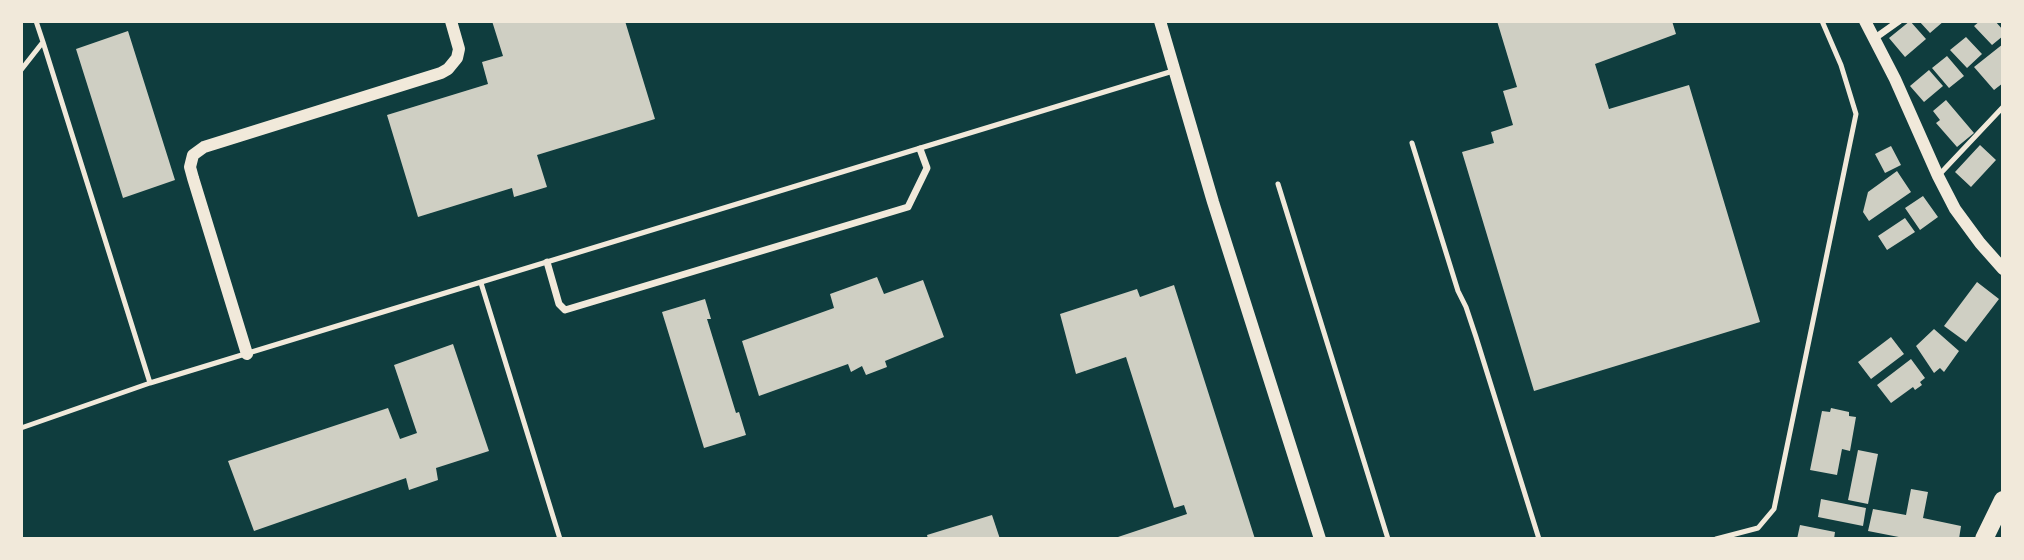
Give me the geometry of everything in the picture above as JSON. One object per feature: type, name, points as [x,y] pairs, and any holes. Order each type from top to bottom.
[{"type":"main road","points":[[1984,539],[2003,500]]},
{"type":"street","points":[[247,354],[190,167],[193,155],[204,147],[448,69],[457,58],[459,49],[451,21]]},
{"type":"street","points":[[1160,21],[1173,71],[1320,539]]},
{"type":"street","points":[[1865,21],[1955,209],[2003,269]]},
{"type":"street","points":[[1875,38],[1899,21]]},
{"type":"street","points":[[547,262],[559,304],[565,310],[908,207],[927,168],[920,149]]},
{"type":"lane","points":[[36,21],[150,383]]},
{"type":"lane","points":[[1716,539],[1758,528],[1774,509],[1856,114],[1841,65],[1822,21]]},
{"type":"lane","points":[[21,71],[43,42]]},
{"type":"lane","points":[[21,428],[150,383],[1173,71]]},
{"type":"lane","points":[[1938,176],[2003,107]]},
{"type":"lane","points":[[1412,143],[1539,539]]},
{"type":"lane","points":[[1278,184],[1388,539]]},
{"type":"lane","points":[[481,283],[560,539]]},
{"type":"building","points":[[492,21],[625,21],[655,119],[537,155],[547,187],[514,197],[512,188],[418,217],[387,115],[488,84],[482,62],[503,56]]},
{"type":"building","points":[[1497,21],[1672,21],[1676,34],[1595,64],[1609,109],[1689,85],[1760,322],[1534,391],[1462,152],[1494,143],[1491,132],[1513,125],[1503,91],[1517,87]]},
{"type":"building","points":[[1910,21],[1926,39],[1905,57],[1889,38]]},
{"type":"building","points":[[1919,21],[1944,21],[1930,33]]},
{"type":"building","points":[[1980,21],[1995,21],[2003,30],[2003,36],[1992,45],[1974,26]]},
{"type":"building","points":[[128,31],[175,180],[123,198],[76,49]]},
{"type":"building","points":[[1966,37],[1982,54],[1967,68],[1950,50]]},
{"type":"building","points":[[2003,44],[2003,83],[1994,90],[1974,67]]},
{"type":"building","points":[[1947,56],[1964,76],[1949,88],[1932,68]]},
{"type":"building","points":[[1929,70],[1943,86],[1924,102],[1910,86]]},
{"type":"building","points":[[1946,100],[1974,133],[1957,147],[1936,123],[1940,120],[1933,111]]},
{"type":"building","points":[[1980,145],[1996,160],[1971,187],[1955,172]]},
{"type":"building","points":[[1891,146],[1901,165],[1885,173],[1875,154]]},
{"type":"building","points":[[1897,171],[1911,192],[1869,221],[1863,212],[1868,192]]},
{"type":"building","points":[[1923,196],[1938,217],[1920,230],[1905,208]]},
{"type":"building","points":[[1905,218],[1915,232],[1887,250],[1878,236]]},
{"type":"building","points":[[877,277],[884,294],[923,280],[944,337],[885,361],[887,367],[866,375],[862,366],[851,372],[848,364],[759,396],[742,341],[834,308],[830,294]]},
{"type":"building","points":[[1977,282],[1999,299],[1966,342],[1944,326]]},
{"type":"building","points":[[1174,285],[1255,539],[1112,539],[1187,514],[1184,505],[1174,508],[1126,357],[1076,374],[1060,314],[1137,289],[1140,297]]},
{"type":"building","points":[[705,299],[711,319],[707,319],[736,413],[739,412],[746,435],[704,448],[662,312]]},
{"type":"building","points":[[1934,329],[1959,351],[1944,372],[1940,368],[1934,373],[1916,346]]},
{"type":"building","points":[[1891,337],[1904,354],[1871,379],[1858,362]]},
{"type":"building","points":[[453,344],[489,451],[436,468],[438,480],[409,490],[406,478],[254,531],[228,461],[388,408],[400,439],[417,433],[394,365]]},
{"type":"building","points":[[1911,359],[1925,378],[1920,382],[1922,385],[1915,390],[1913,387],[1891,403],[1877,385]]},
{"type":"building","points":[[1831,408],[1849,412],[1849,416],[1856,417],[1850,451],[1842,449],[1837,475],[1810,470],[1822,411],[1830,412]]},
{"type":"building","points":[[1858,450],[1878,454],[1868,504],[1848,500]]},
{"type":"building","points":[[1911,489],[1928,492],[1923,518],[1961,526],[1959,539],[1909,539],[1868,531],[1873,509],[1906,515]]},
{"type":"building","points":[[1821,499],[1866,508],[1863,526],[1818,517]]},
{"type":"building","points":[[992,515],[1000,539],[928,539],[927,535]]},
{"type":"building","points":[[1800,525],[1835,532],[1834,539],[1797,539]]}]
